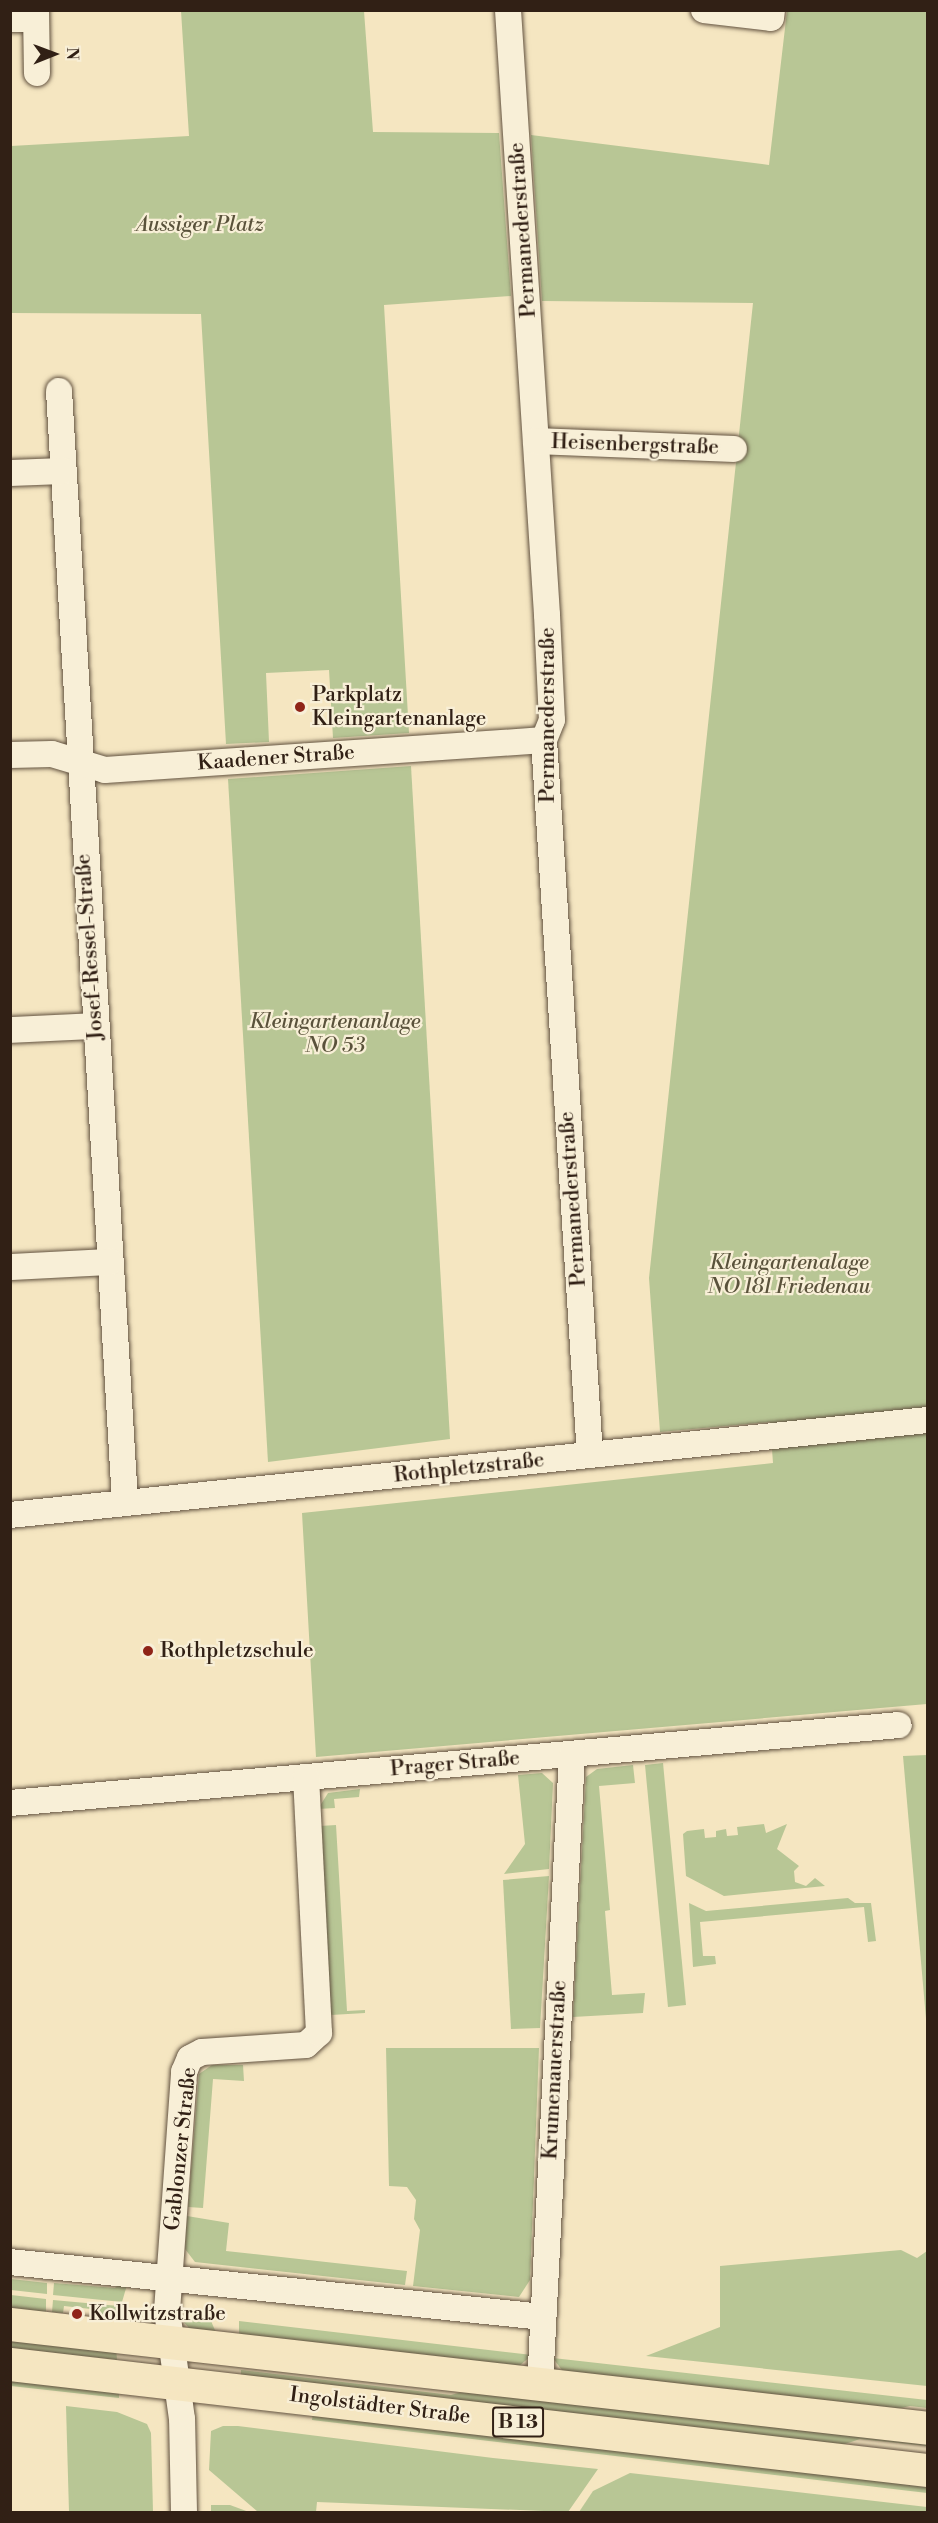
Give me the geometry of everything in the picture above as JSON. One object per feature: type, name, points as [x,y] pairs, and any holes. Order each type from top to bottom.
[{"type":"main road","name":"Ingolstädter Straße","points":[[10,2324],[540,2386],[927,2428]]},
{"type":"main road","name":"Ingolstädter Straße","points":[[10,2364],[177,2381],[927,2470]]},
{"type":"street","name":"Permanederstraße","points":[[508,10],[552,720],[544,740],[590,1455]]},
{"type":"street","points":[[704,10],[771,14]]},
{"type":"street","points":[[10,19],[36,15],[37,73]]},
{"type":"street","name":"Josef-Ressel-Straße","points":[[59,391],[125,1503]]},
{"type":"street","name":"Heisenbergstraße","points":[[536,441],[734,449]]},
{"type":"street","points":[[10,473],[63,471]]},
{"type":"street","name":"Kaadener Straße","points":[[10,755],[52,754],[105,770],[544,740]]},
{"type":"street","points":[[10,1030],[95,1026]]},
{"type":"street","points":[[10,1267],[110,1262]]},
{"type":"street","name":"Rothpletzstraße","points":[[10,1515],[927,1420]]},
{"type":"street","name":"Prager Straße","points":[[10,1803],[899,1725]]},
{"type":"street","name":"Krumenauerstraße","points":[[540,2386],[572,1754]]},
{"type":"street","name":"Gablonzer Straße","points":[[177,2381],[167,2311],[184,2072],[190,2058],[202,2052],[306,2045],[319,2033],[306,1777]]},
{"type":"street","points":[[10,2262],[543,2318]]},
{"type":"street","points":[[177,2381],[184,2512]]},
{"type":"green space","name":"Aussiger Platz","points":[[181,11],[364,11],[373,132],[499,133],[511,296],[384,305],[409,733],[333,738],[329,670],[266,673],[269,742],[226,744],[201,314],[11,313],[11,146],[189,136]]},
{"type":"green space","name":"Kleingartenalage NO 181 Friedenau","points":[[787,11],[927,11],[927,1704],[316,1757],[302,1513],[773,1463],[770,1422],[660,1432],[649,1278],[753,303],[542,301],[531,135],[769,165]]},
{"type":"green space","name":"Kleingartenanlage NO 53","points":[[411,766],[450,1439],[268,1462],[228,779]]},
{"type":"green space","points":[[928,1755],[927,2030],[903,1756]]},
{"type":"green space","points":[[663,1763],[686,2005],[668,2007],[645,1765]]},
{"type":"green space","points":[[633,1765],[635,1783],[599,1786],[610,1910],[605,1911],[612,1995],[645,1993],[643,2013],[573,2017],[586,1777],[597,1769]]},
{"type":"green space","points":[[542,1773],[553,1783],[549,1869],[504,1874],[525,1844],[518,1775]]},
{"type":"green space","points":[[360,1789],[359,1797],[334,1799],[335,1808],[318,1809],[328,1793]]},
{"type":"green space","points":[[764,1824],[766,1833],[787,1824],[777,1849],[799,1866],[794,1871],[795,1882],[806,1886],[815,1878],[825,1886],[724,1896],[686,1876],[683,1834],[687,1831],[704,1829],[705,1838],[716,1837],[716,1831],[726,1829],[727,1836],[738,1835],[737,1827]]},
{"type":"green space","points":[[336,1825],[347,2011],[365,2010],[365,2013],[331,2015],[320,1826]]},
{"type":"green space","points":[[549,1876],[540,2028],[511,2029],[503,1880]]},
{"type":"green space","points":[[848,1898],[855,1903],[871,1903],[876,1941],[868,1942],[864,1907],[700,1922],[703,1956],[715,1956],[716,1964],[693,1967],[689,1903],[706,1911]]},
{"type":"green space","points":[[386,2048],[539,2048],[530,2280],[519,2297],[413,2286],[420,2230],[414,2219],[416,2200],[407,2187],[389,2186]]},
{"type":"green space","points":[[212,2065],[243,2065],[244,2081],[213,2079],[203,2208],[188,2207],[199,2074]]},
{"type":"green space","points":[[187,2216],[229,2223],[226,2251],[407,2271],[405,2285],[195,2262],[185,2249]]},
{"type":"green space","points":[[901,2250],[917,2258],[927,2251],[927,2386],[646,2356],[720,2327],[720,2266]]},
{"type":"green space","points":[[11,2279],[47,2283],[47,2294],[11,2290]]},
{"type":"green space","points":[[121,2282],[127,2285],[122,2302],[53,2295],[54,2283],[115,2288]]},
{"type":"green space","points":[[11,2295],[46,2299],[46,2317],[11,2313]]},
{"type":"green space","points":[[53,2300],[121,2306],[117,2318],[91,2315],[91,2309],[64,2306],[63,2313],[52,2312]]},
{"type":"green space","points":[[178,2316],[211,2321],[217,2335],[190,2329]]},
{"type":"green space","points":[[239,2321],[532,2355],[518,2367],[239,2338]]},
{"type":"green space","points":[[11,2334],[116,2346],[117,2360],[11,2348]]},
{"type":"green space","points":[[553,2358],[927,2400],[927,2408],[910,2406],[888,2411],[564,2373]]},
{"type":"green space","points":[[241,2370],[451,2395],[472,2389],[927,2440],[927,2446],[860,2439],[842,2445],[241,2375]]},
{"type":"green space","points":[[11,2381],[119,2392],[119,2398],[11,2386]]},
{"type":"green space","points":[[66,2406],[117,2412],[147,2424],[151,2433],[153,2512],[69,2512]]},
{"type":"green space","points":[[314,2406],[927,2487],[927,2493],[312,2420]]},
{"type":"green space","points":[[223,2426],[598,2469],[568,2512],[317,2502],[316,2512],[258,2512],[209,2470],[211,2431]]},
{"type":"green space","points":[[630,2473],[927,2507],[927,2512],[579,2512],[593,2491]]},
{"type":"green space","points":[[211,2505],[230,2505],[249,2512],[211,2512]]},
{"type":"place","name":"Parkplatz Kleingartenanlage","points":[[300,707]]},
{"type":"place","name":"Rothpletzschule","points":[[148,1651]]},
{"type":"place","name":"Kollwitzstraße","points":[[77,2314]]}]
